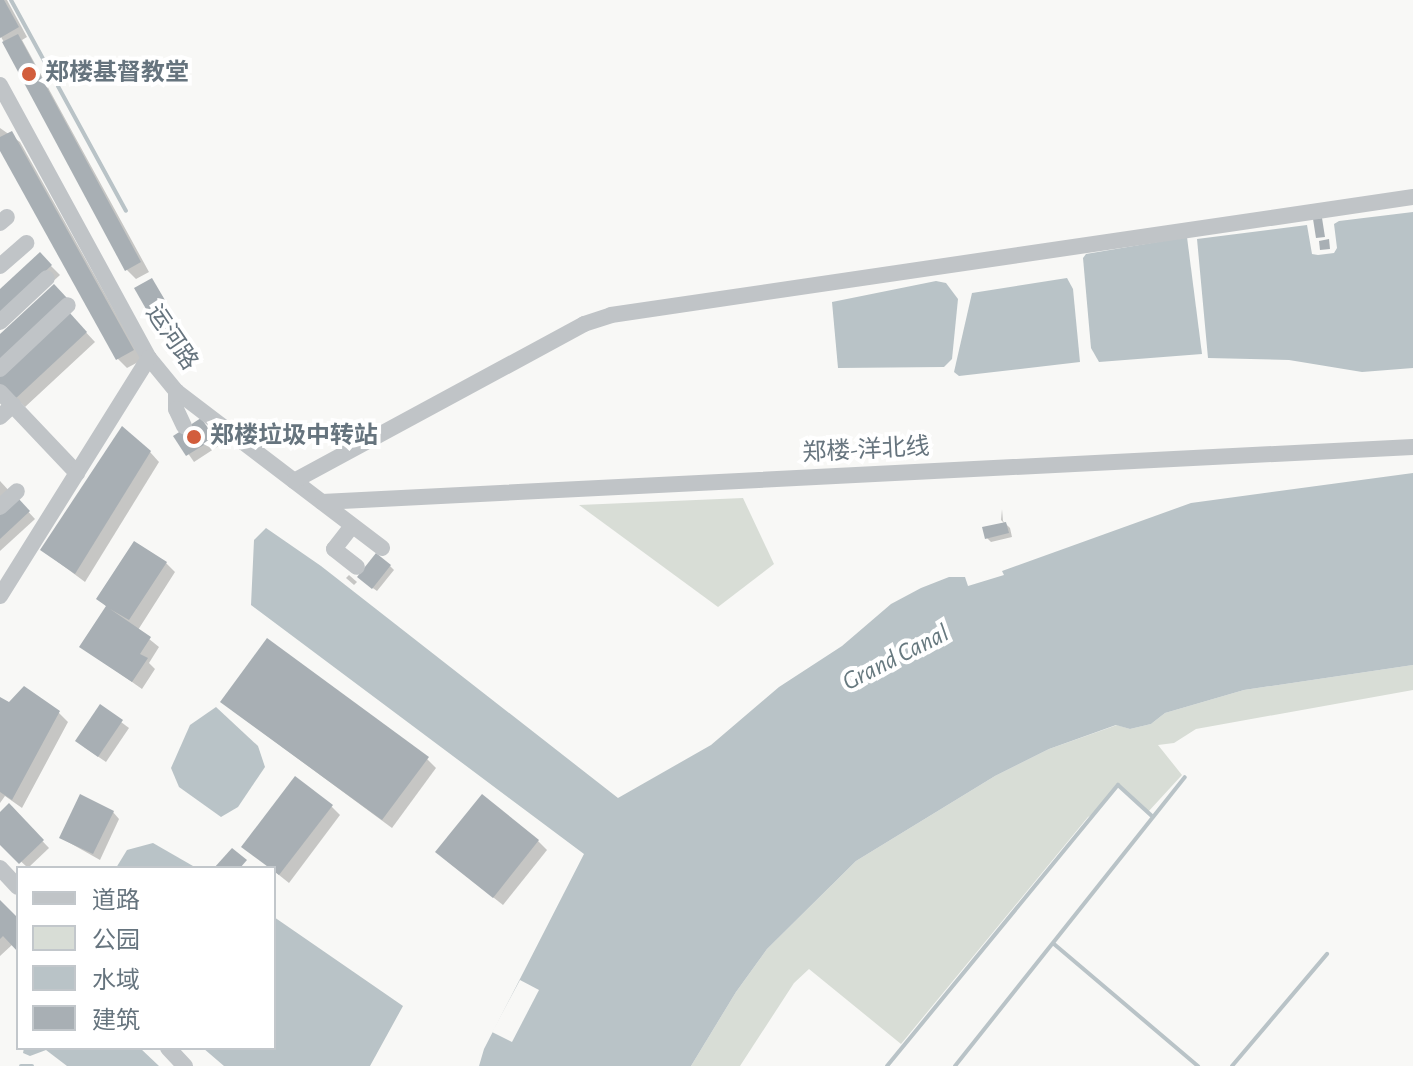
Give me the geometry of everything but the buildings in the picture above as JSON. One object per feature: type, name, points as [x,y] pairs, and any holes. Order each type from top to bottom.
[{"type":"street","name":"运河路","points":[[1,88],[149,358],[176,391],[382,548]]},
{"type":"street","points":[[294,481],[584,324],[611,315],[1413,197]]},
{"type":"street","points":[[0,266],[26,243]]},
{"type":"street","points":[[0,322],[47,278]]},
{"type":"street","points":[[0,369],[68,305]]},
{"type":"street","points":[[0,596],[149,358]]},
{"type":"street","points":[[176,391],[176,409],[184,426]]},
{"type":"street","points":[[0,392],[6,411],[77,473]]},
{"type":"street","name":"郑楼-洋北线","points":[[322,502],[1413,447]]},
{"type":"street","points":[[0,507],[17,491]]},
{"type":"street","points":[[352,526],[334,549],[357,567]]},
{"type":"street","points":[[0,868],[16,885]]},
{"type":"street","points":[[170,1050],[185,1066]]},
{"type":"green space","points":[[743,498],[774,564],[718,607],[579,505]]},
{"type":"green space","points":[[1413,665],[1413,690],[1196,729],[1174,743],[1158,745],[1182,775],[1148,812],[1118,786],[1097,812],[1088,817],[901,1044],[809,969],[794,983],[740,1066],[691,1066],[736,992],[767,949],[856,861],[995,776],[1049,749],[1117,725],[1130,729],[1151,724],[1165,713],[1244,690]]},
{"type":"water","points":[[1413,212],[1413,368],[1362,372],[1289,360],[1208,358],[1197,239],[1307,225],[1312,254],[1334,253],[1337,248],[1334,224],[1339,221]]},
{"type":"water","points":[[1187,237],[1202,354],[1099,362],[1091,348],[1083,258],[1086,254]]},
{"type":"water","points":[[1067,278],[1073,289],[1080,362],[959,376],[954,372],[972,293]]},
{"type":"water","points":[[936,281],[946,283],[958,299],[952,359],[944,367],[838,368],[832,302]]},
{"type":"water","name":"Grand Canal","points":[[1413,473],[1413,665],[1244,690],[1165,713],[1151,724],[1130,729],[1116,725],[1049,749],[995,776],[856,861],[767,949],[736,992],[691,1066],[479,1066],[484,1049],[584,854],[251,605],[254,540],[266,528],[321,566],[618,798],[711,745],[779,687],[842,646],[891,604],[921,588],[949,577],[965,577],[968,586],[1004,575],[1002,571],[1191,503]]},
{"type":"water","points":[[216,707],[258,746],[265,767],[238,807],[221,817],[179,787],[171,768],[190,725]]},
{"type":"water","points":[[153,843],[193,866],[117,866],[127,850]]},
{"type":"water","points":[[276,918],[403,1006],[370,1066],[224,1066],[205,1050],[276,1050]]},
{"type":"water","points":[[24,1050],[46,1050],[30,1056],[23,1053]]},
{"type":"water","points":[[46,1050],[142,1050],[159,1066],[67,1066]]},
{"type":"pier","points":[[520,980],[539,990],[512,1042],[492,1032]]},
{"type":"waterway","points":[[11,0],[126,211]]},
{"type":"waterway","points":[[955,1066],[1185,777]]},
{"type":"waterway","points":[[887,1066],[1118,785],[1153,817]]},
{"type":"waterway","points":[[1054,944],[1198,1066]]},
{"type":"waterway","points":[[1232,1066],[1327,954]]},
{"type":"waterway","points":[[21,1066],[32,1066]]},
{"type":"place","name":"郑楼基督教堂","points":[[29,74]]},
{"type":"place","name":"郑楼垃圾中转站","points":[[194,437]]}]
